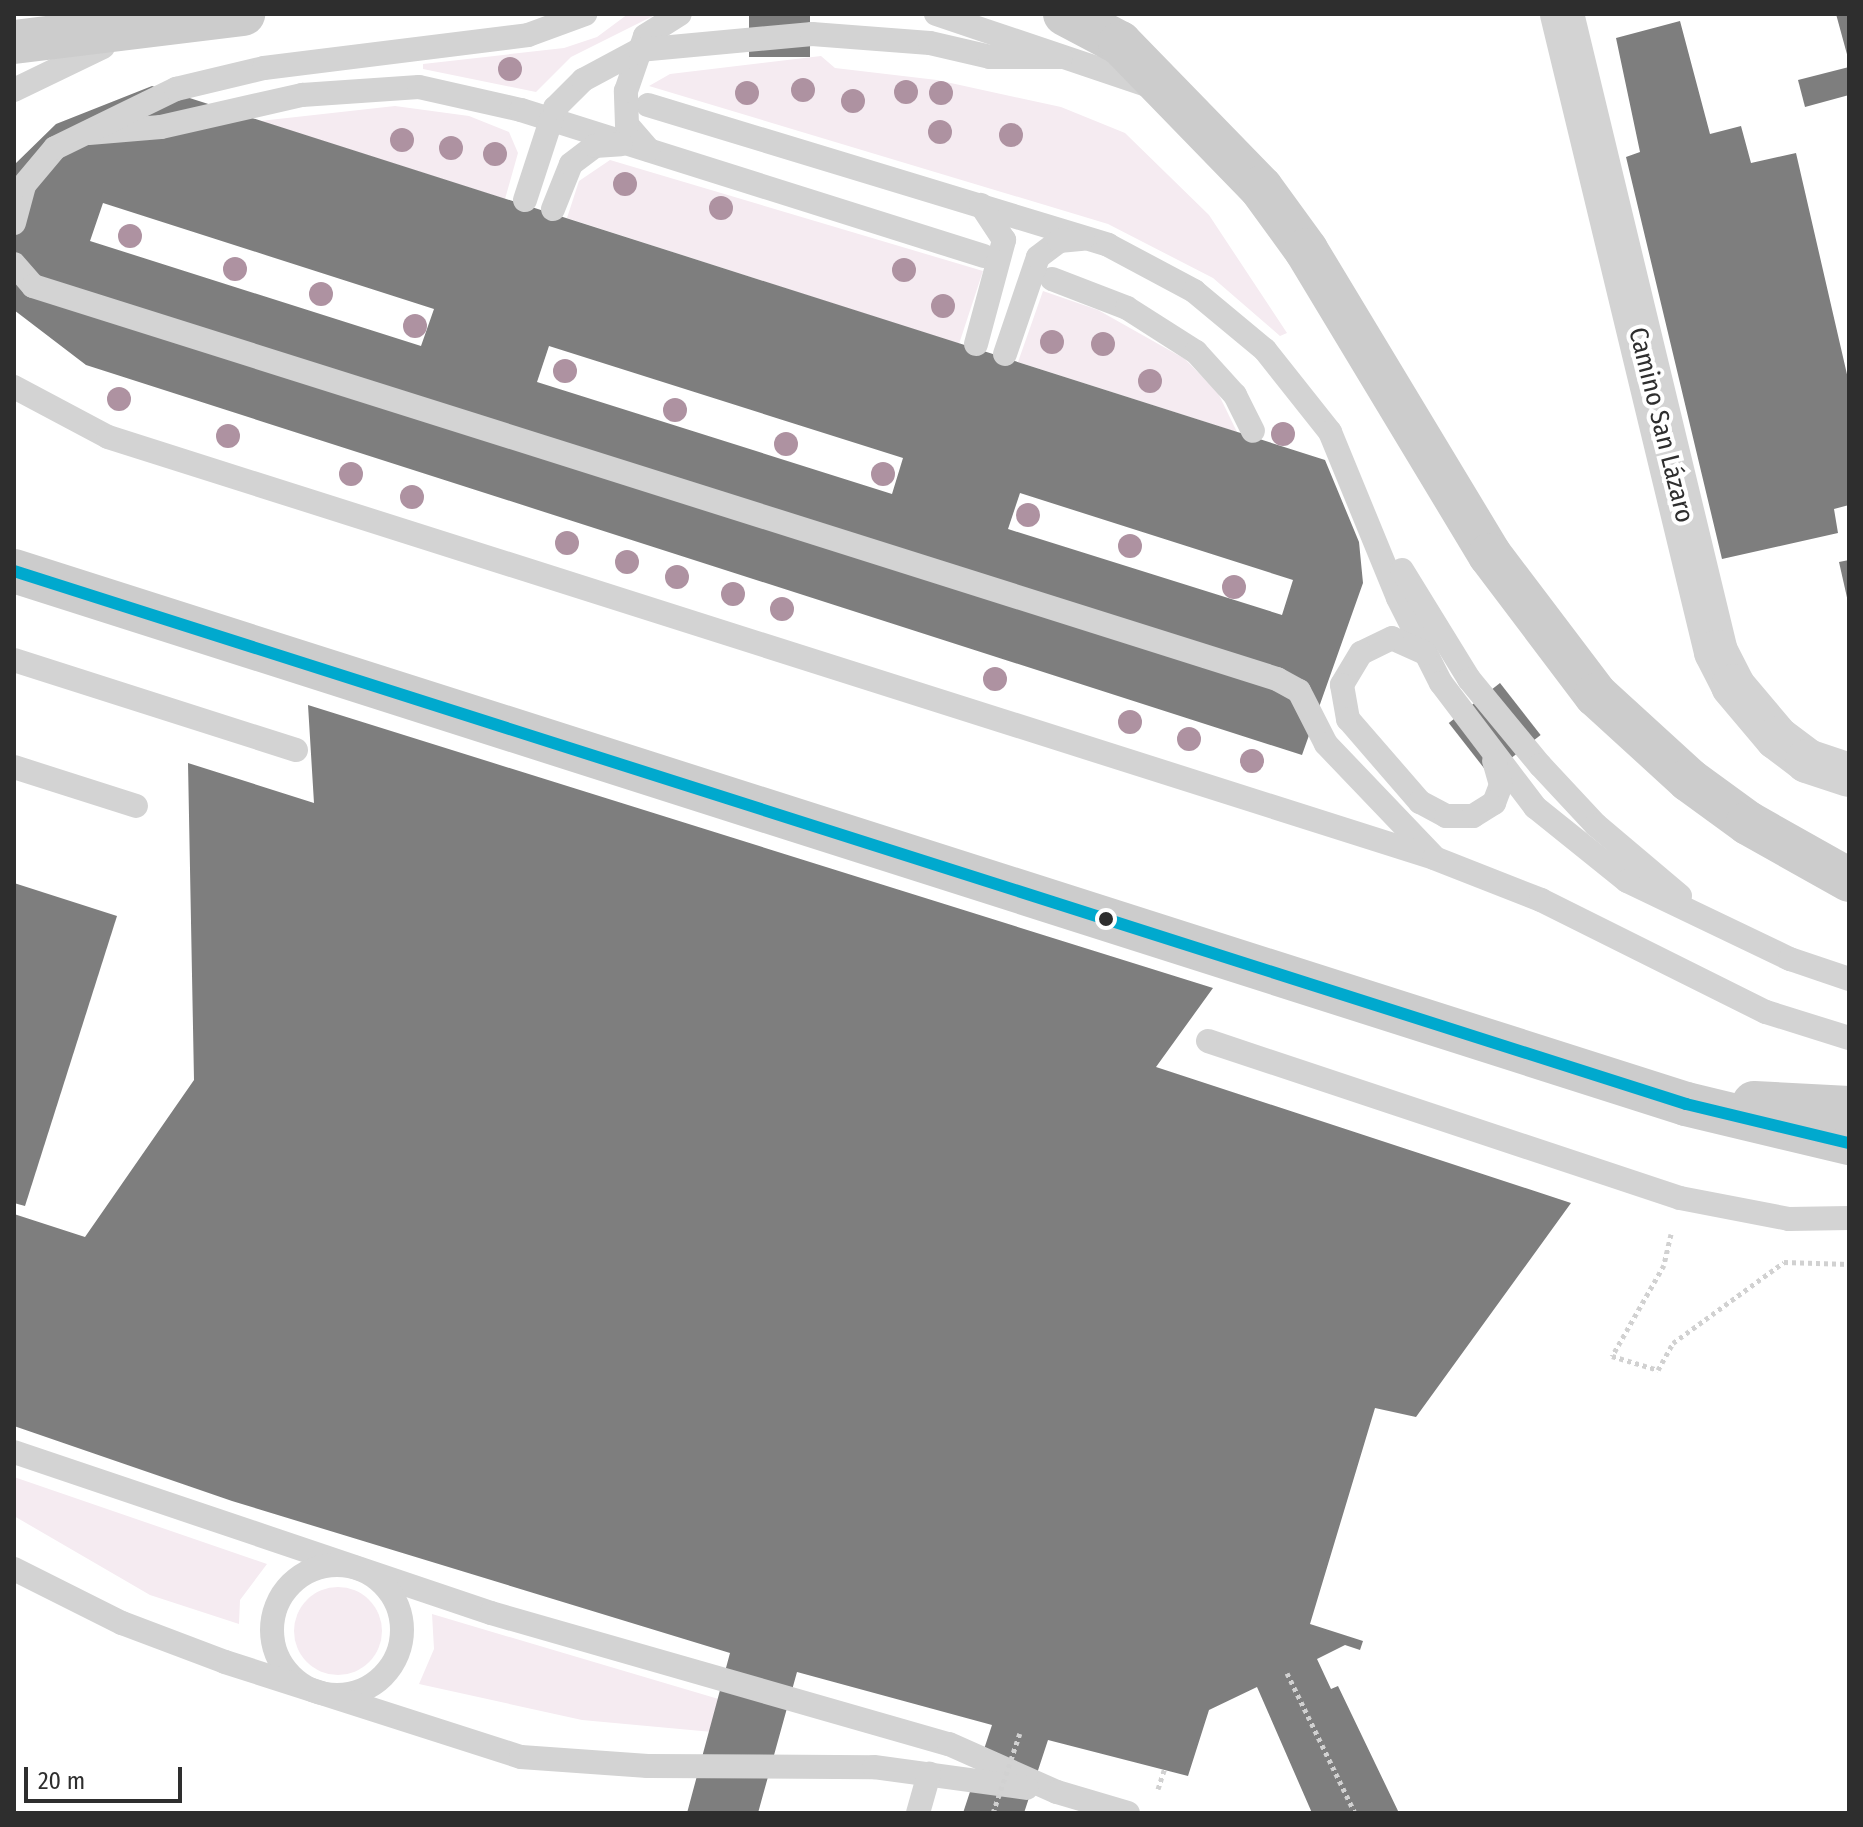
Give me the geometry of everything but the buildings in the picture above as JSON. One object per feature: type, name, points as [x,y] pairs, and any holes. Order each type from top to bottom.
[{"type":"main road","points":[[14,42],[100,28],[244,14]]},
{"type":"main road","points":[[1065,14],[1120,43],[1166,92],[1219,139],[1306,250],[1490,555],[1553,645],[1625,725],[1689,780],[1748,823],[1849,880]]},
{"type":"main road","points":[[14,571],[1622,1080],[1686,1104],[1849,1143]]},
{"type":"main road","points":[[1622,1080],[1743,1101],[1849,1108]]},
{"type":"main road","points":[[1686,1104],[1752,1141],[1849,1172]]},
{"type":"street","name":"Camino San Lázaro","points":[[1562,14],[1716,652],[1733,686],[1777,738],[1807,761],[1849,775]]},
{"type":"lane","points":[[14,90],[81,54],[244,14]]},
{"type":"lane","points":[[14,223],[24,185],[55,148],[176,89],[264,68],[528,35],[585,14]]},
{"type":"lane","points":[[640,148],[624,115],[639,50],[654,26],[680,14]]},
{"type":"lane","points":[[936,14],[1166,92]]},
{"type":"lane","points":[[14,30],[100,28]]},
{"type":"lane","points":[[525,200],[550,120],[570,91],[639,50],[812,34],[930,43],[990,57],[1061,57]]},
{"type":"lane","points":[[89,133],[150,129],[245,103],[384,86],[451,92],[984,256]]},
{"type":"lane","points":[[648,105],[1090,240],[1151,266],[1234,320],[1297,384],[1349,469],[1416,597],[1487,701],[1596,825],[1714,923]]},
{"type":"lane","points":[[553,209],[564,176],[582,153],[640,148]]},
{"type":"lane","points":[[976,344],[1004,240],[979,204]]},
{"type":"lane","points":[[1005,354],[1038,257],[1059,241],[1090,240]]},
{"type":"lane","points":[[14,264],[33,286],[1277,679],[1299,691],[1326,744],[1434,858]]},
{"type":"lane","points":[[1052,279],[1127,308],[1196,352],[1235,395],[1253,431]]},
{"type":"lane","points":[[14,387],[108,437],[1434,858],[1541,900],[1766,1012],[1849,1038]]},
{"type":"lane","points":[[1349,469],[1425,653],[1492,755],[1535,807],[1580,847],[1627,881],[1714,923],[1849,979]]},
{"type":"lane","points":[[1425,653],[1392,638],[1361,653],[1342,685],[1348,719],[1420,802],[1446,816],[1473,816],[1494,803],[1501,776],[1492,755]]},
{"type":"lane","points":[[14,660],[296,750]]},
{"type":"lane","points":[[14,767],[136,806]]},
{"type":"lane","points":[[1208,1041],[1680,1198],[1789,1219],[1849,1218]]},
{"type":"lane","points":[[14,1452],[491,1613],[949,1744],[1057,1792],[1128,1813]]},
{"type":"lane","points":[[330,1565],[353,1566],[388,1588],[403,1626],[401,1647],[379,1682],[340,1696],[319,1694],[282,1668],[271,1624],[290,1584],[330,1565]]},
{"type":"lane","points":[[14,1569],[122,1623],[319,1694],[521,1757],[648,1766],[874,1767],[1057,1792]]},
{"type":"lane","points":[[918,1813],[929,1774]]},
{"type":"path","points":[[1680,1198],[1664,1265],[1612,1356],[1658,1370],[1673,1343],[1784,1262],[1849,1264]]},
{"type":"path","points":[[1287,1673],[1355,1813]]},
{"type":"path","points":[[993,1813],[1020,1733]]},
{"type":"shaded area","points":[[628,14],[657,14],[571,57],[536,92],[423,69],[423,64],[564,48],[597,37]]},
{"type":"shaded area","points":[[821,56],[835,68],[937,80],[1061,107],[1125,133],[1209,215],[1287,333],[1280,336],[1213,278],[1108,224],[649,86],[670,74]]},
{"type":"shaded area","points":[[395,106],[469,116],[509,132],[518,153],[505,199],[260,121]]},
{"type":"shaded area","points":[[610,160],[983,271],[959,344],[567,218],[579,181]]},
{"type":"shaded area","points":[[1043,291],[1098,310],[1185,359],[1218,393],[1237,432],[1018,362]]},
{"type":"shaded area","points":[[14,1477],[267,1564],[240,1600],[239,1624],[150,1595],[14,1516]]},
{"type":"shaded area","points":[[338,1587],[363,1594],[375,1606],[382,1631],[375,1656],[363,1668],[338,1675],[313,1668],[301,1656],[294,1631],[301,1606],[313,1594]]},
{"type":"shaded area","points":[[432,1614],[776,1716],[778,1738],[582,1720],[419,1684],[434,1649]]},
{"type":"transit line","points":[[14,571],[1686,1104],[1849,1143]]}]
